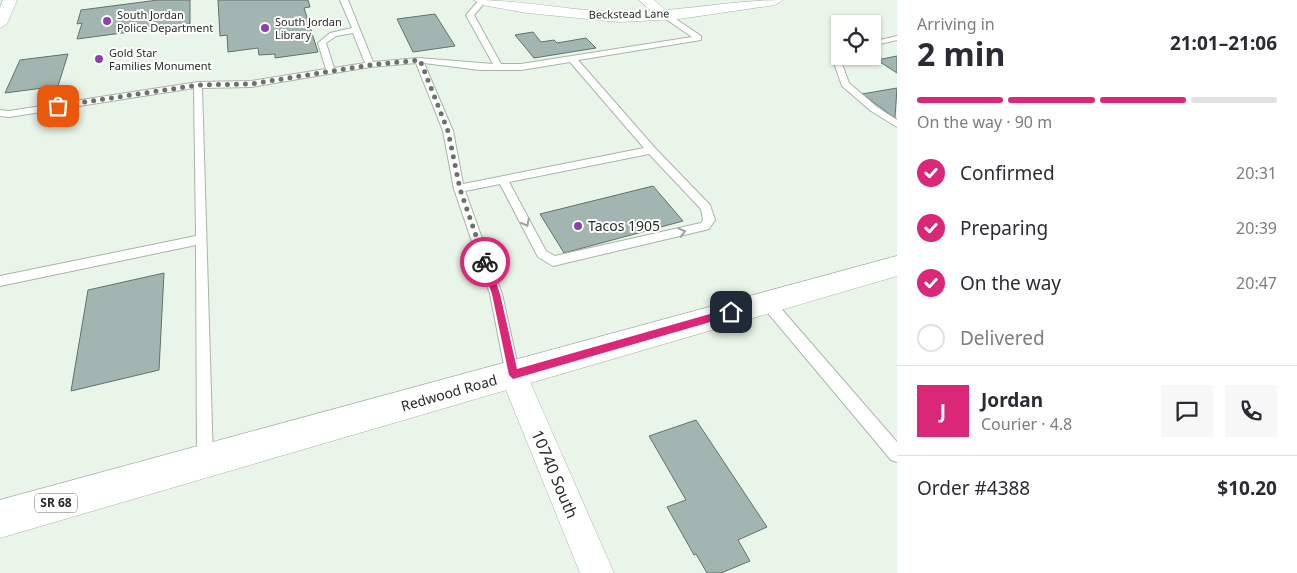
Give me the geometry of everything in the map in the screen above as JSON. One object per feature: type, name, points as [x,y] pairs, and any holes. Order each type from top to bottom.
[{"type":"main road","name":"Beckstead Lane","points":[[482,0],[574,15],[664,15],[775,0]]},
{"type":"main road","name":"Redwood Road","points":[[0,519],[897,266]]},
{"type":"street","points":[[0,24],[10,0]]},
{"type":"street","points":[[646,0],[664,15]]},
{"type":"street","name":"10740 South","points":[[513,375],[597,573]]},
{"type":"lane","points":[[344,0],[370,65]]},
{"type":"lane","points":[[482,0],[470,15],[472,22],[494,55],[498,67]]},
{"type":"lane","points":[[0,113],[9,114],[198,85],[251,84],[370,65],[420,60],[498,67],[521,67],[698,38],[664,15]]},
{"type":"lane","points":[[331,71],[322,43],[324,39],[335,34],[356,30]]},
{"type":"lane","points":[[881,42],[897,38]]},
{"type":"lane","points":[[503,180],[542,254],[553,261],[705,226],[708,220],[706,208],[651,150],[572,59]]},
{"type":"lane","points":[[420,60],[448,131],[460,189],[496,294],[513,375]]},
{"type":"lane","points":[[839,65],[845,84],[874,109],[897,124]]},
{"type":"lane","points":[[198,85],[205,461]]},
{"type":"lane","points":[[460,189],[651,150]]},
{"type":"lane","points":[[0,281],[202,239]]},
{"type":"lane","points":[[767,302],[897,454]]},
{"type":"building","points":[[158,0],[190,0],[190,24],[77,39],[82,23],[77,24],[81,10]]},
{"type":"building","name":"South Jordan Library","points":[[218,0],[308,0],[310,7],[304,8],[318,52],[275,58],[275,54],[259,55],[258,48],[228,52],[227,35],[220,36]]},
{"type":"building","points":[[435,14],[455,46],[413,52],[397,19]]},
{"type":"building","points":[[533,32],[541,42],[554,40],[557,43],[586,38],[596,48],[534,58],[515,35]]},
{"type":"building","points":[[68,54],[58,86],[5,93],[20,60]]},
{"type":"building","points":[[897,56],[897,73],[881,63],[881,59]]},
{"type":"building","points":[[897,88],[895,118],[862,94]]},
{"type":"building","points":[[653,186],[683,221],[564,253],[540,214]]},
{"type":"building","points":[[164,273],[159,370],[71,391],[88,290]]},
{"type":"building","points":[[696,420],[767,527],[738,540],[750,561],[721,573],[707,573],[696,554],[694,555],[667,507],[686,500],[649,436]]},
{"type":"way so far","points":[[58,106],[198,85],[251,84],[370,65],[420,60],[448,131],[460,189],[485,262]]},
{"type":"place","name":"South Jordan Police Department","points":[[107,21]]},
{"type":"place","name":"South Jordan Library","points":[[265,28]]},
{"type":"place","name":"Gold Star Families Monument","points":[[99,59]]},
{"type":"place","name":"Tacos 1905","points":[[578,226]]},
{"type":"route","points":[[485,262],[496,294],[513,375],[731,312]]}]
